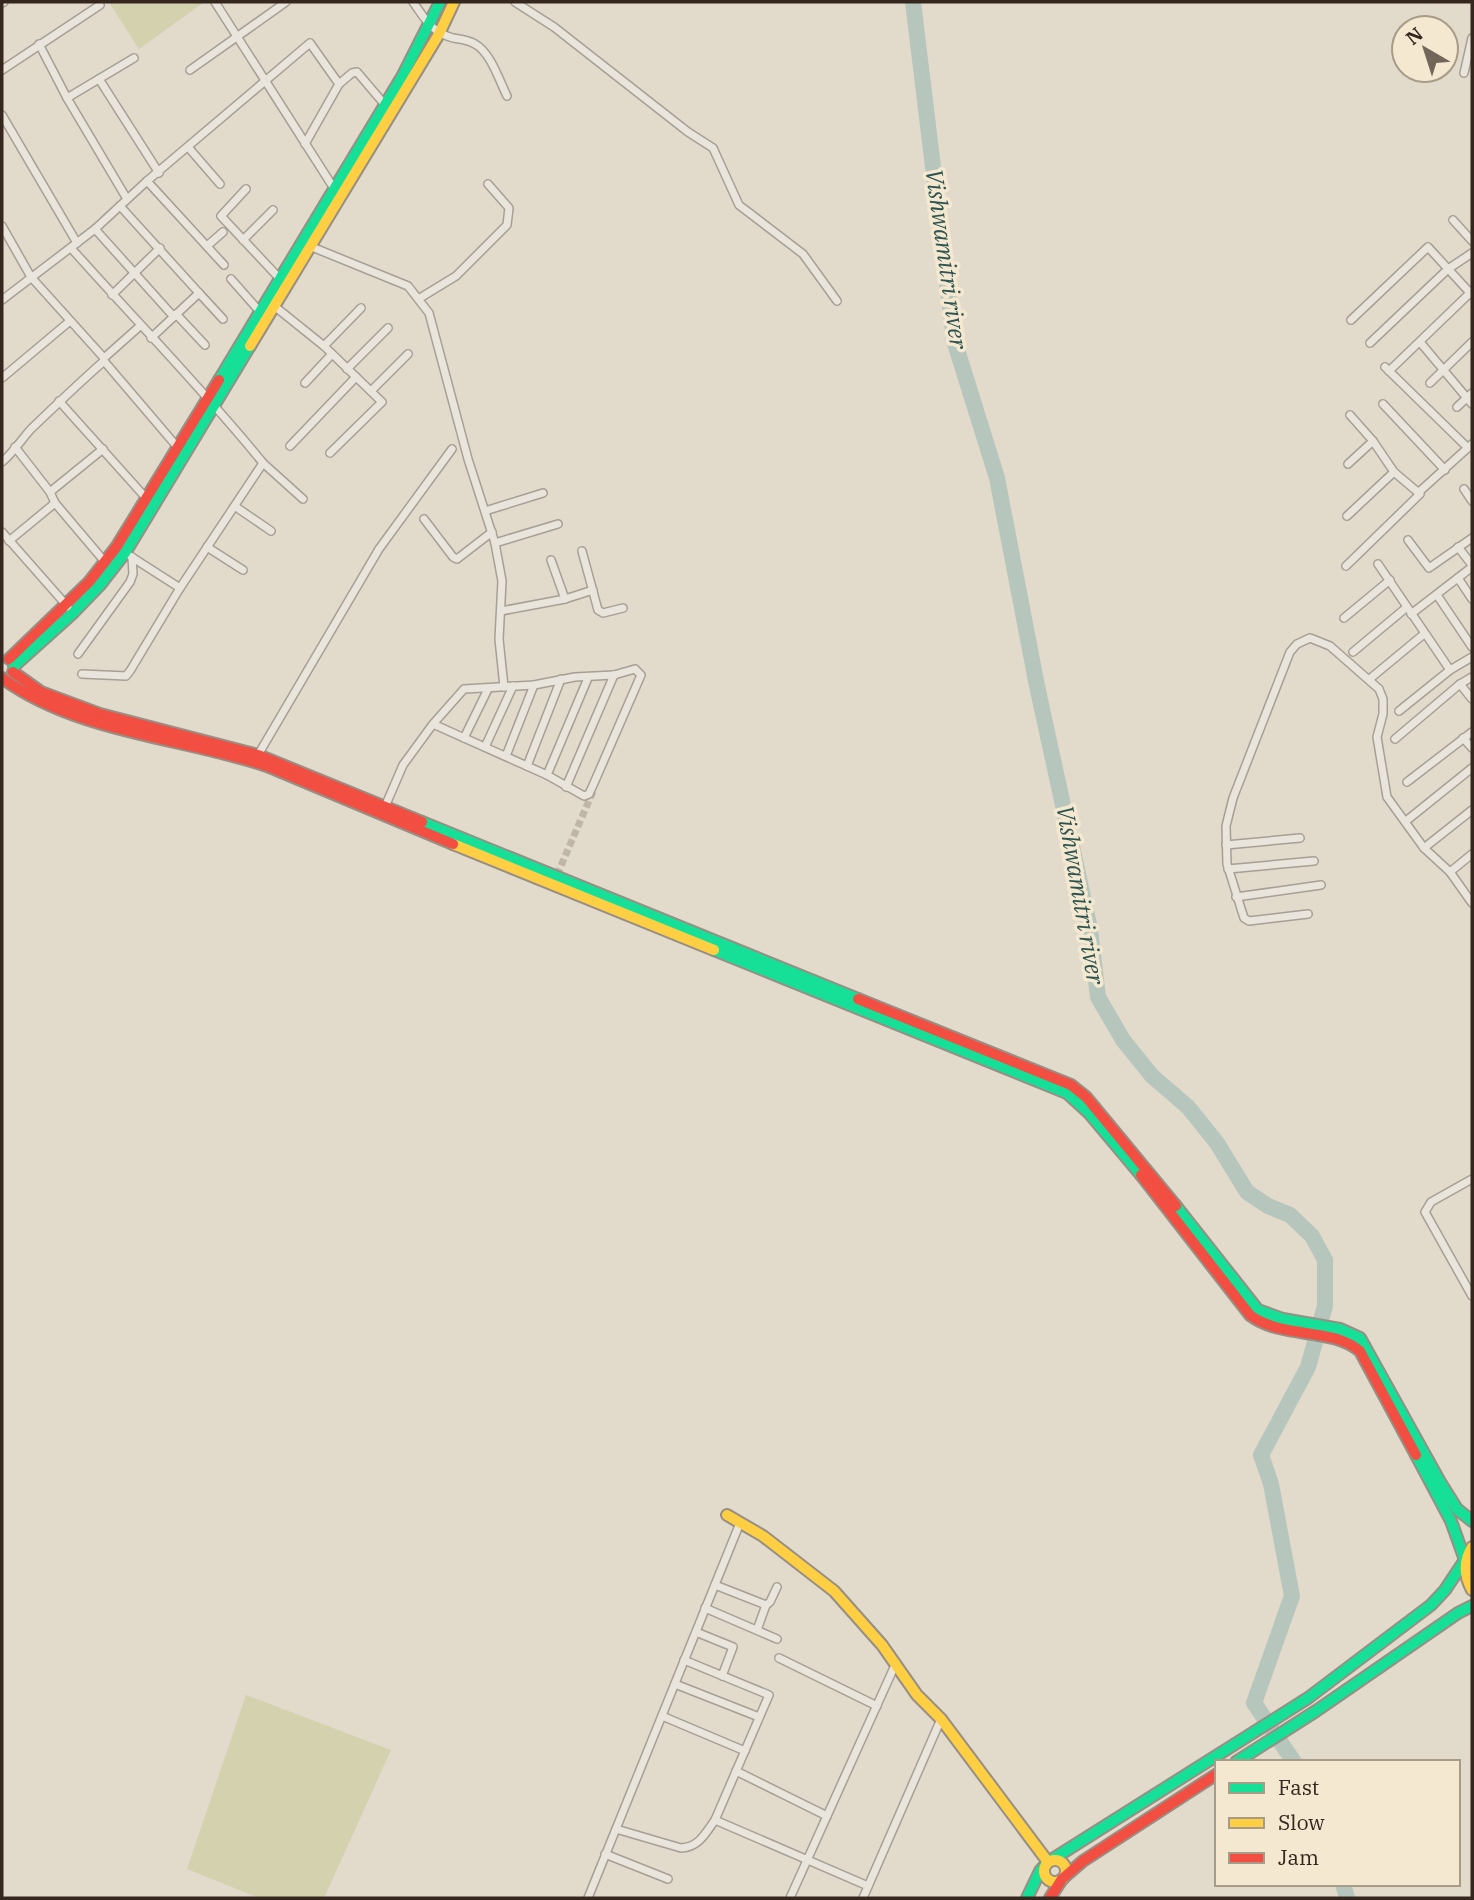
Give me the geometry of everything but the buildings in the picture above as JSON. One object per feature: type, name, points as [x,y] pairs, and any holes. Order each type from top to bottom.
[{"type":"main road","points":[[69,609],[105,562],[124,552],[146,498],[212,402],[434,30],[440,2]]},
{"type":"main road","points":[[337,193],[386,106],[454,2]]},
{"type":"main road","points":[[212,402],[261,314],[272,304],[281,280],[306,245]]},
{"type":"main road","points":[[181,450],[124,552],[100,585],[6,665],[24,694],[89,720],[146,730],[240,757],[261,758],[383,811],[1067,1093],[1089,1113],[1180,1223],[1238,1304],[1256,1321],[1350,1337],[1365,1344],[1457,1509],[1472,1521]]},
{"type":"main road","points":[[1350,1337],[1451,1521],[1465,1560],[1466,1580],[1472,1590]]},
{"type":"main road","points":[[727,1516],[763,1536],[834,1591],[896,1663],[917,1695],[941,1719],[1048,1862]]},
{"type":"main road","points":[[1027,1898],[1040,1871],[1048,1862],[1308,1698],[1431,1605],[1445,1590],[1472,1547]]},
{"type":"main road","points":[[1239,1760],[1472,1606]]},
{"type":"main road","points":[[1050,1898],[1062,1879],[1083,1861],[1215,1775]]},
{"type":"main road","points":[[1048,1862],[1044,1871],[1047,1878],[1052,1881],[1062,1879]]},
{"type":"street","points":[[215,2],[337,193]]},
{"type":"street","points":[[190,70],[286,2]]},
{"type":"street","points":[[413,2],[434,30],[474,43],[493,67],[507,96]]},
{"type":"street","points":[[515,2],[554,27],[688,132],[713,148],[739,205],[803,254],[837,300]]},
{"type":"street","points":[[2,70],[100,5]]},
{"type":"street","points":[[1464,73],[1472,39]]},
{"type":"street","points":[[2,300],[95,229],[147,181],[310,43],[338,84]]},
{"type":"street","points":[[39,44],[67,98],[127,200]]},
{"type":"street","points":[[67,98],[134,58]]},
{"type":"street","points":[[305,144],[338,84],[352,73],[357,72],[386,106]]},
{"type":"street","points":[[99,79],[159,173]]},
{"type":"street","points":[[2,115],[74,246],[112,295],[212,402],[264,463],[303,499]]},
{"type":"street","points":[[188,147],[220,184]]},
{"type":"street","points":[[147,181],[224,265]]},
{"type":"street","points":[[419,298],[456,276],[507,225],[509,208],[488,184]]},
{"type":"street","points":[[246,189],[221,216],[281,280]]},
{"type":"street","points":[[120,206],[223,319]]},
{"type":"street","points":[[243,240],[273,211]]},
{"type":"street","points":[[1453,220],[1472,242]]},
{"type":"street","points":[[2,226],[31,278],[181,450]]},
{"type":"street","points":[[95,229],[134,274],[205,345]]},
{"type":"street","points":[[207,246],[223,232]]},
{"type":"street","points":[[306,245],[408,286],[429,313],[468,459],[495,543],[502,581],[499,639],[508,686],[485,747]]},
{"type":"street","points":[[1346,566],[1420,494],[1419,492],[1470,446],[1387,369],[1472,293],[1428,247],[1352,320]]},
{"type":"street","points":[[112,295],[160,248]]},
{"type":"street","points":[[1370,343],[1448,269],[1472,253]]},
{"type":"street","points":[[231,279],[261,314]]},
{"type":"street","points":[[151,338],[200,293]]},
{"type":"street","points":[[272,304],[324,346],[382,402],[330,453]]},
{"type":"street","points":[[324,346],[361,308]]},
{"type":"street","points":[[2,378],[70,321]]},
{"type":"street","points":[[2,462],[60,401],[140,326]]},
{"type":"street","points":[[347,369],[388,328]]},
{"type":"street","points":[[1420,342],[1471,398],[1457,407]]},
{"type":"street","points":[[1430,383],[1472,342]]},
{"type":"street","points":[[305,383],[332,354]]},
{"type":"street","points":[[371,391],[408,354]]},
{"type":"street","points":[[290,446],[356,377]]},
{"type":"street","points":[[60,401],[146,498]]},
{"type":"street","points":[[1383,404],[1445,470]]},
{"type":"street","points":[[1349,415],[1373,441],[1394,472],[1419,492]]},
{"type":"street","points":[[1349,464],[1373,441]]},
{"type":"street","points":[[15,447],[50,492],[55,503],[105,562]]},
{"type":"street","points":[[50,492],[103,449]]},
{"type":"street","points":[[261,758],[379,549],[452,449]]},
{"type":"street","points":[[82,674],[125,676],[264,463]]},
{"type":"street","points":[[1346,516],[1394,472]]},
{"type":"street","points":[[1464,489],[1472,501]]},
{"type":"street","points":[[485,511],[542,493]]},
{"type":"street","points":[[9,541],[55,503]]},
{"type":"street","points":[[236,507],[271,531]]},
{"type":"street","points":[[424,519],[457,559],[492,532]]},
{"type":"street","points":[[495,543],[558,524]]},
{"type":"street","points":[[2,532],[69,609]]},
{"type":"street","points":[[1408,540],[1429,568],[1472,538]]},
{"type":"street","points":[[207,547],[243,570]]},
{"type":"street","points":[[1353,652],[1409,611],[1437,595],[1472,566],[1458,547]]},
{"type":"street","points":[[582,551],[600,612],[623,608]]},
{"type":"street","points":[[124,552],[180,588]]},
{"type":"street","points":[[78,654],[130,582],[133,574],[124,552]]},
{"type":"street","points":[[551,560],[565,599]]},
{"type":"street","points":[[1378,564],[1450,670]]},
{"type":"street","points":[[1458,578],[1472,599]]},
{"type":"street","points":[[1343,618],[1390,580]]},
{"type":"street","points":[[500,611],[565,599],[593,590]]},
{"type":"street","points":[[1437,595],[1472,647]]},
{"type":"street","points":[[1372,677],[1424,634]]},
{"type":"street","points":[[1308,914],[1249,921],[1241,913],[1228,869],[1226,826],[1233,798],[1290,652],[1297,644],[1310,638],[1330,646],[1379,689],[1383,699],[1383,715],[1377,737],[1387,797],[1424,848],[1450,872],[1472,902]]},
{"type":"street","points":[[1399,711],[1450,670],[1472,657]]},
{"type":"street","points":[[383,811],[403,765],[433,724],[464,689],[534,685],[561,679],[614,675],[635,669],[641,675],[589,794],[584,796],[547,775],[433,724]]},
{"type":"street","points":[[566,788],[614,675]]},
{"type":"street","points":[[1395,739],[1472,677]]},
{"type":"street","points":[[547,775],[588,678]]},
{"type":"street","points":[[527,766],[561,679]]},
{"type":"street","points":[[1460,684],[1472,699]]},
{"type":"street","points":[[506,756],[534,685]]},
{"type":"street","points":[[464,738],[488,689]]},
{"type":"street","points":[[1407,782],[1472,732]]},
{"type":"street","points":[[1463,738],[1472,748]]},
{"type":"street","points":[[1406,821],[1472,768]]},
{"type":"street","points":[[1424,848],[1472,810]]},
{"type":"street","points":[[1226,845],[1300,838]]},
{"type":"street","points":[[1450,872],[1472,854]]},
{"type":"street","points":[[1228,869],[1314,861]]},
{"type":"street","points":[[1236,897],[1321,886]]},
{"type":"street","points":[[1472,1179],[1432,1202],[1425,1212],[1472,1296]]},
{"type":"street","points":[[588,1898],[740,1523]]},
{"type":"street","points":[[715,1585],[766,1605]]},
{"type":"street","points":[[757,1630],[766,1605],[778,1587]]},
{"type":"street","points":[[705,1608],[778,1639]]},
{"type":"street","points":[[696,1632],[733,1647],[722,1675]]},
{"type":"street","points":[[779,1658],[877,1706]]},
{"type":"street","points":[[616,1829],[681,1848],[692,1847],[700,1842],[715,1820],[769,1695],[684,1660]]},
{"type":"street","points":[[790,1898],[896,1663]]},
{"type":"street","points":[[675,1684],[759,1717]]},
{"type":"street","points":[[662,1716],[744,1751]]},
{"type":"street","points":[[863,1898],[941,1719]]},
{"type":"street","points":[[736,1771],[827,1816]]},
{"type":"street","points":[[715,1820],[868,1886]]},
{"type":"street","points":[[605,1854],[668,1878]]},
{"type":"shaded area","points":[[109,2],[202,2],[203,3],[139,49]]},
{"type":"shaded area","points":[[246,1695],[391,1750],[324,1898],[259,1898],[187,1869]]},
{"type":"waterway","name":"Vishwamitri river","points":[[913,2],[954,340],[997,478],[1037,686],[1090,929],[1098,997],[1123,1040],[1152,1076],[1188,1107],[1217,1143],[1247,1192],[1268,1206],[1290,1215],[1312,1236],[1325,1260],[1325,1306],[1308,1367],[1261,1455],[1271,1484],[1292,1596],[1254,1703],[1293,1760]]},
{"type":"waterway","name":"Vishwamitri river","points":[[1344,1886],[1347,1898]]},
{"type":"tunnel","points":[[557,875],[594,789]]},
{"type":"traffic: fast","points":[[219,380],[403,75],[440,2]]},
{"type":"traffic: fast","points":[[14,666],[73,613],[125,553],[250,346]]},
{"type":"traffic: fast","points":[[422,822],[858,999]]},
{"type":"traffic: fast","points":[[714,950],[1067,1093],[1089,1113],[1141,1175]]},
{"type":"traffic: fast","points":[[1176,1206],[1258,1310],[1283,1319],[1340,1329],[1360,1338],[1440,1482],[1457,1509],[1472,1521]]},
{"type":"traffic: fast","points":[[1416,1455],[1451,1521],[1465,1560]]},
{"type":"traffic: fast","points":[[1027,1898],[1040,1871],[1048,1862],[1308,1698],[1431,1605],[1445,1590],[1465,1560]]},
{"type":"traffic: fast","points":[[1239,1760],[1472,1606]]},
{"type":"traffic: slow","points":[[250,346],[439,34],[454,2]]},
{"type":"traffic: slow","points":[[453,844],[714,950]]},
{"type":"traffic: slow","points":[[727,1515],[763,1536],[834,1591],[882,1645],[917,1695],[941,1719],[1048,1862]]},
{"type":"traffic: slow","points":[[1472,1547],[1466,1568],[1472,1590]]},
{"type":"traffic: slow","points":[[1055,1860],[1063,1863],[1066,1871],[1063,1879],[1055,1882],[1047,1879],[1044,1871],[1047,1863],[1055,1860]]},
{"type":"traffic: jam","points":[[9,659],[89,582],[117,546],[219,380]]},
{"type":"traffic: jam","points":[[13,672],[41,692],[100,714],[258,755],[422,822]]},
{"type":"traffic: jam","points":[[2,678],[63,711],[130,732],[267,766],[453,844]]},
{"type":"traffic: jam","points":[[858,999],[1071,1085],[1086,1097],[1176,1206]]},
{"type":"traffic: jam","points":[[1141,1175],[1250,1315],[1277,1328],[1335,1338],[1360,1351],[1416,1455]]},
{"type":"traffic: jam","points":[[1050,1898],[1062,1879],[1083,1861],[1215,1775]]}]
